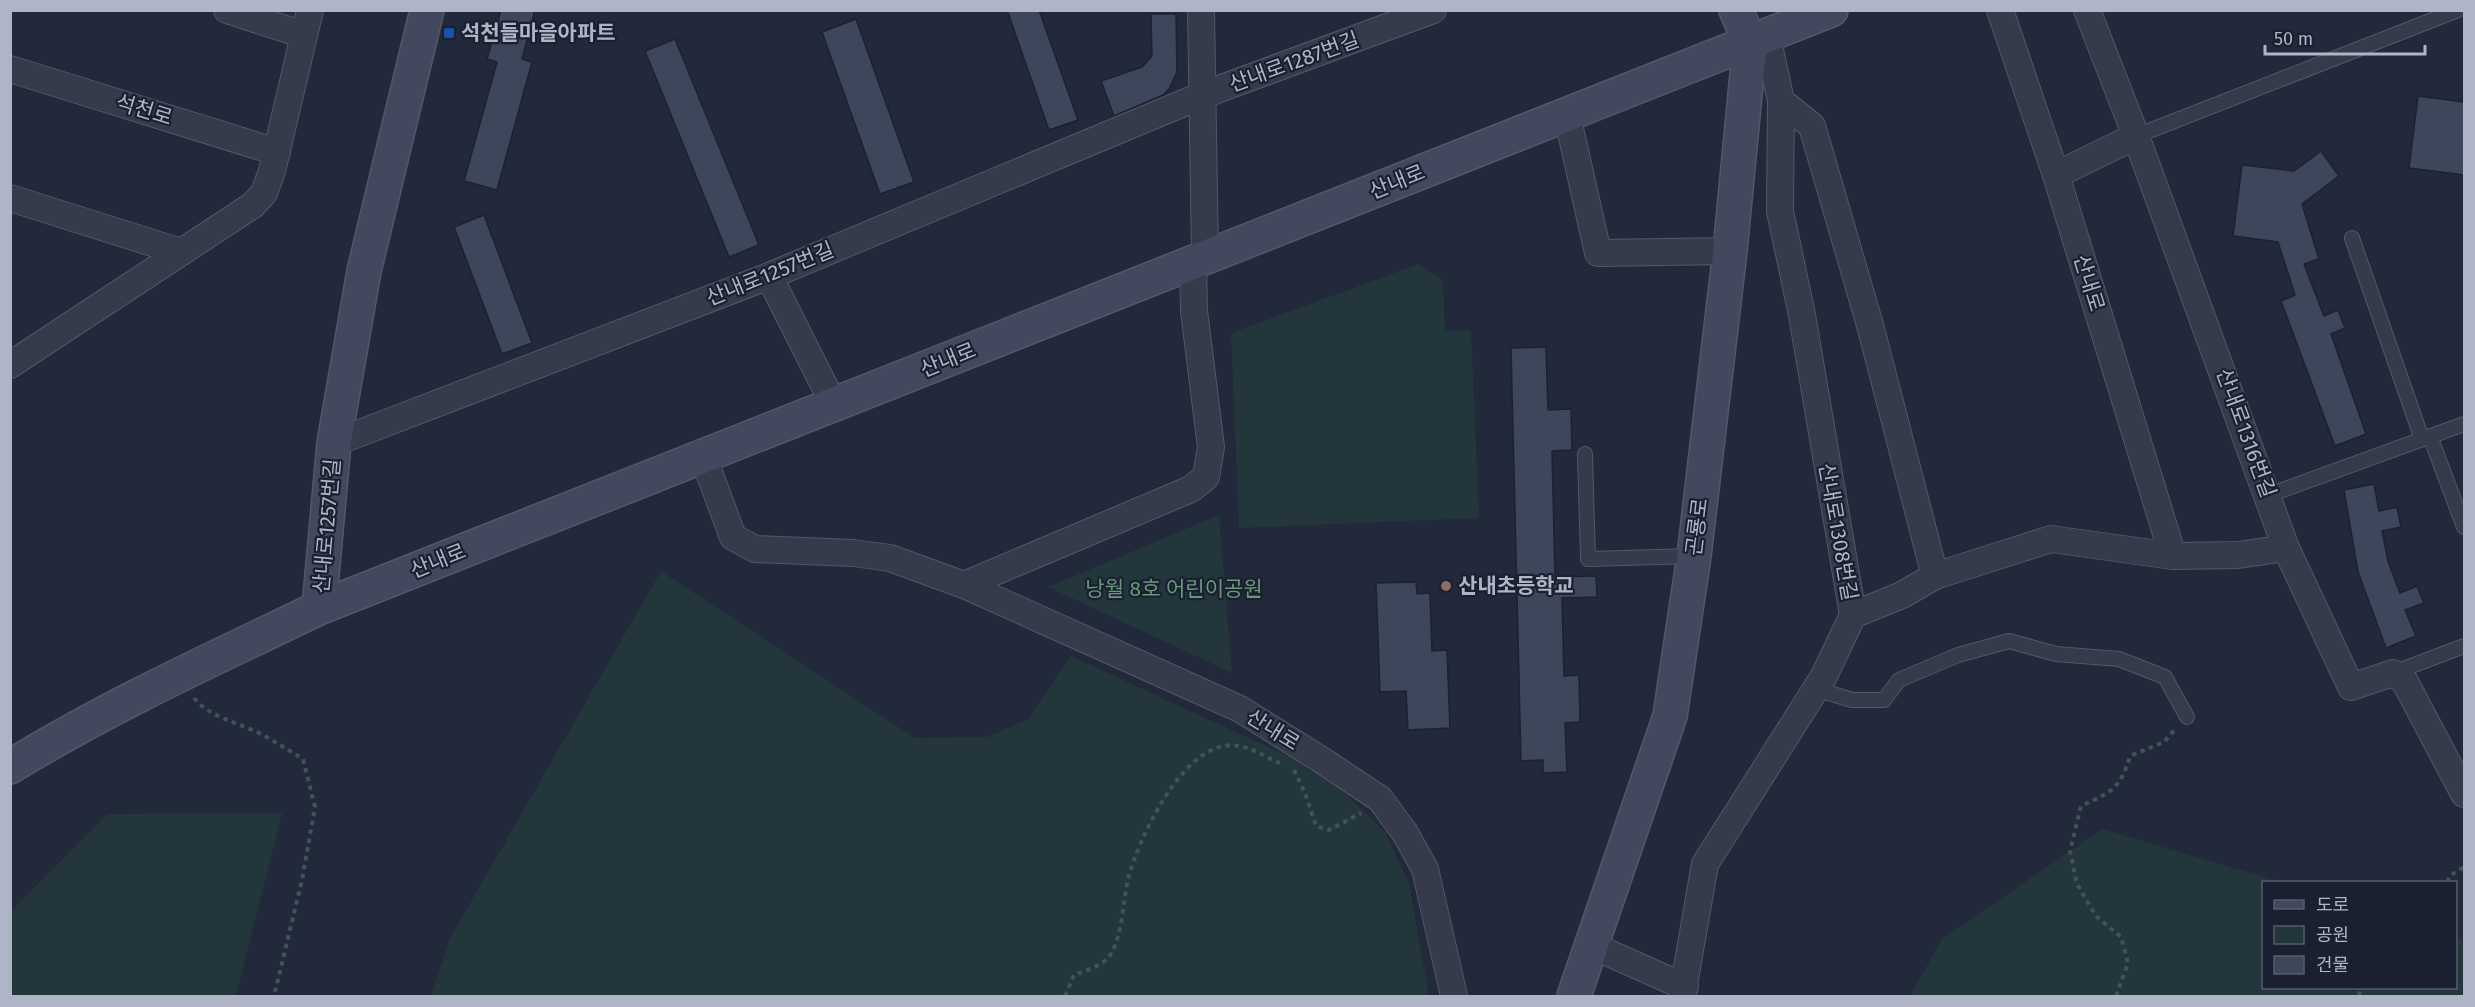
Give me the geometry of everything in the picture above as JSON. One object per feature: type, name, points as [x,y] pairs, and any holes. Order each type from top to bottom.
[{"type":"main road","name":"산내로1257번길","points":[[319,608],[334,443],[364,271],[427,10]]},
{"type":"main road","points":[[1736,10],[1758,39]]},
{"type":"main road","name":"산내로","points":[[13,761],[177,676],[319,608],[1831,10]]},
{"type":"main road","name":"곤룡로","points":[[1574,996],[1670,716],[1694,556],[1758,39]]},
{"type":"street","points":[[15,358],[253,205],[264,193],[277,152],[307,23],[227,10]]},
{"type":"street","name":"산내로1287번길","points":[[1193,263],[1205,255],[1201,10]]},
{"type":"street","name":"산내로1287번길","points":[[1203,95],[1385,20],[1433,10]]},
{"type":"street","name":"산내로","points":[[2000,10],[2056,175],[2173,556]]},
{"type":"street","name":"산내로1316번길","points":[[2087,10],[2269,495],[2286,548],[2351,687],[2393,673]]},
{"type":"street","name":"산내로1308번길","points":[[1683,992],[1705,864],[1816,689],[1853,615],[1802,315],[1780,211],[1781,101],[1758,39]]},
{"type":"street","name":"석천로","points":[[10,69],[277,152]]},
{"type":"street","name":"산내로1257번길","points":[[334,443],[770,276],[1203,95]]},
{"type":"street","points":[[1781,101],[1812,126],[1870,325],[1935,576]]},
{"type":"street","points":[[1567,115],[1598,253],[1730,251]]},
{"type":"street","points":[[2056,175],[2136,136]]},
{"type":"street","points":[[10,198],[182,252]]},
{"type":"street","points":[[964,585],[1191,489],[1206,477],[1211,447],[1194,311],[1193,263]]},
{"type":"street","points":[[770,276],[834,405]]},
{"type":"street","name":"산내로","points":[[703,456],[733,537],[755,549],[854,553],[890,558],[964,585],[1240,709],[1380,799],[1405,833],[1425,869],[1454,996]]},
{"type":"street","points":[[1853,615],[1902,595],[1935,576],[2051,539],[2173,556],[2238,555],[2286,548]]},
{"type":"street","points":[[2393,673],[2405,682],[2463,788]]},
{"type":"street","points":[[1593,946],[1683,992]]},
{"type":"lane","points":[[2136,136],[2458,10]]},
{"type":"lane","points":[[2352,238],[2426,438],[2464,527]]},
{"type":"lane","points":[[2269,495],[2464,424]]},
{"type":"lane","points":[[1585,454],[1588,559],[1694,556]]},
{"type":"lane","points":[[1816,689],[1852,700],[1884,700],[1899,680],[1958,655],[2010,641],[2056,654],[2119,659],[2165,677],[2187,717]]},
{"type":"lane","points":[[2393,673],[2464,646]]},
{"type":"path","points":[[177,676],[199,704],[229,721],[262,735],[303,759],[315,807],[302,880],[274,996]]},
{"type":"path","points":[[2116,996],[2128,963],[2121,936],[2096,916],[2077,885],[2070,851],[2080,806],[2111,790],[2123,779],[2130,756],[2164,741],[2187,717]]},
{"type":"path","points":[[1065,996],[1074,975],[1089,970],[1107,958],[1114,947],[1125,906],[1128,880],[1140,847],[1171,785],[1203,756],[1224,746],[1250,748],[1284,764]]},
{"type":"path","points":[[1293,768],[1305,793],[1316,826],[1329,830],[1380,799]]},
{"type":"path","points":[[2448,881],[2464,867]]},
{"type":"green space","points":[[1419,264],[1443,280],[1445,331],[1471,330],[1479,518],[1239,528],[1231,333]]},
{"type":"green space","name":"낭월 8호 어린이공원","points":[[1219,515],[1232,673],[1048,587]]},
{"type":"green space","points":[[661,571],[915,738],[987,737],[1028,719],[1071,656],[1292,758],[1346,794],[1385,832],[1409,883],[1429,996],[431,996],[450,938]]},
{"type":"green space","points":[[282,813],[236,996],[11,996],[11,911],[107,814]]},
{"type":"green space","points":[[2102,829],[2278,881],[2262,881],[2262,989],[2457,989],[2457,937],[2464,940],[2464,996],[1910,996],[1942,939]]},
{"type":"building","points":[[501,10],[535,10],[522,59],[532,62],[497,190],[464,181],[497,62],[487,59]]},
{"type":"building","points":[[1007,10],[1039,10],[1078,120],[1049,130]]},
{"type":"building","points":[[1151,14],[1176,14],[1177,72],[1169,89],[1163,95],[1114,116],[1101,81],[1142,67],[1152,56]]},
{"type":"building","points":[[856,19],[914,182],[880,194],[822,32]]},
{"type":"building","points":[[675,39],[759,245],[729,257],[645,51]]},
{"type":"building","points":[[2418,96],[2464,102],[2464,175],[2409,168]]},
{"type":"building","points":[[2321,151],[2339,176],[2302,204],[2319,259],[2304,264],[2324,316],[2338,310],[2345,328],[2331,334],[2366,434],[2335,446],[2281,301],[2295,295],[2278,242],[2233,236],[2242,165],[2294,171]]},
{"type":"building","points":[[484,215],[532,343],[502,354],[454,227]]},
{"type":"building","points":[[1546,347],[1548,410],[1571,409],[1572,450],[1552,451],[1555,577],[1596,576],[1597,597],[1562,598],[1564,676],[1579,675],[1580,722],[1565,723],[1567,772],[1543,773],[1543,760],[1521,761],[1511,348]]},
{"type":"building","points":[[2374,484],[2379,511],[2397,507],[2401,527],[2382,531],[2388,561],[2400,593],[2417,586],[2424,603],[2405,610],[2416,636],[2386,648],[2358,572],[2344,490]]},
{"type":"building","points":[[1416,582],[1417,594],[1430,593],[1432,651],[1447,650],[1450,728],[1408,730],[1406,691],[1380,692],[1376,583]]},
{"type":"place","name":"석천들마을아파트","points":[[449,33]]},
{"type":"place","name":"산내초등학교","points":[[1446,586]]}]
